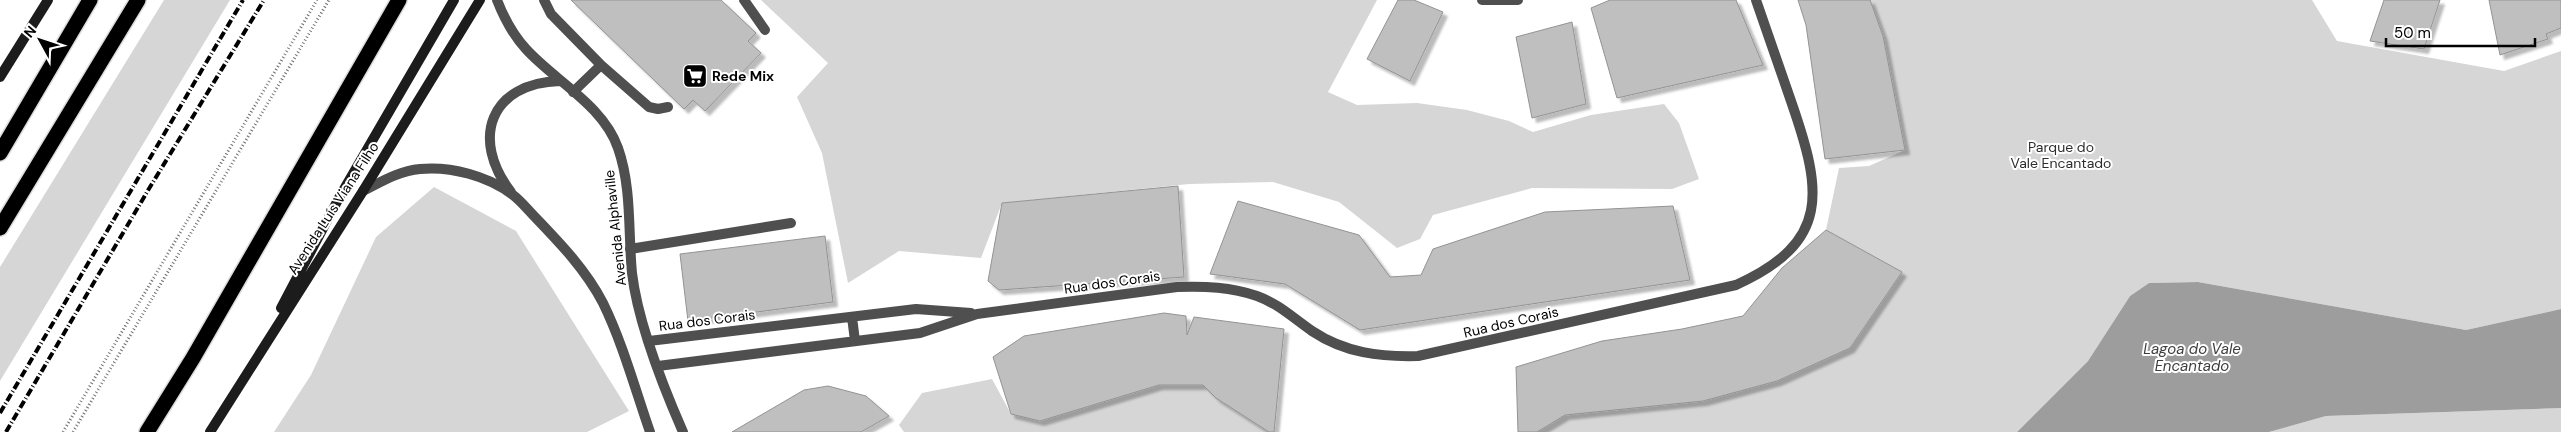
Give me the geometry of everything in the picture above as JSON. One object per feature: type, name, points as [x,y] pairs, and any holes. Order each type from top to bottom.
[{"type":"highway","points":[[0,153],[90,0]]},
{"type":"highway","points":[[0,228],[138,0]]},
{"type":"highway","points":[[147,432],[193,358],[400,0]]},
{"type":"main road","points":[[0,77],[48,0]]},
{"type":"main road","points":[[246,373],[340,196],[454,0]]},
{"type":"main road","name":"Avenida Luís Viana Filho","points":[[210,432],[363,191],[480,0]]},
{"type":"street","name":"Avenida Alphaville","points":[[497,0],[516,37],[603,123],[618,148],[628,198],[630,249],[636,296],[649,341],[683,432]]},
{"type":"street","points":[[544,0],[551,14],[601,65],[649,107],[658,109],[668,107]]},
{"type":"street","points":[[744,0],[765,30]]},
{"type":"street","points":[[1482,0],[1518,0]]},
{"type":"street","name":"Rua dos Corais","points":[[658,366],[920,332],[977,314],[1177,287],[1205,286],[1232,289],[1257,296],[1282,308],[1312,331],[1334,343],[1362,353],[1390,357],[1418,356],[1736,285],[1760,274],[1782,260],[1797,241],[1806,224],[1813,203],[1813,182],[1806,146],[1756,0]]},
{"type":"street","points":[[573,92],[601,65]]},
{"type":"street","points":[[513,195],[498,176],[492,151],[492,120],[499,106],[510,94],[539,82],[560,81]]},
{"type":"street","name":"Avenida Alphaville","points":[[363,191],[394,175],[418,169],[440,169],[459,171],[513,195],[569,254],[590,281],[615,333],[650,432]]},
{"type":"street","points":[[630,249],[791,224]]},
{"type":"street","name":"Rua dos Corais","points":[[649,341],[916,310],[977,314]]},
{"type":"street","points":[[852,317],[855,341]]},
{"type":"path","points":[[63,432],[317,0]]},
{"type":"path","points":[[73,432],[329,0]]},
{"type":"green space","points":[[164,0],[230,0],[0,381],[0,267]]},
{"type":"green space","points":[[761,0],[1377,0],[1328,92],[1357,105],[1417,103],[1467,110],[1509,121],[1533,132],[1591,115],[1664,104],[1679,123],[1699,179],[1672,189],[1532,188],[1433,215],[1420,239],[1397,248],[1339,202],[1273,182],[1189,184],[1002,203],[981,258],[899,251],[848,283],[822,153],[797,97],[828,63]]},
{"type":"green space","name":"Parque do Vale Encantado","points":[[1870,0],[2312,0],[2337,41],[2504,71],[2561,51],[2561,309],[2466,330],[2198,282],[2149,283],[2130,296],[2088,361],[2017,432],[1537,432],[1565,415],[1850,348],[1902,272],[1826,230],[1839,168],[1869,166],[1905,150],[1883,36]]},
{"type":"green space","points":[[434,187],[516,231],[629,411],[587,432],[274,432],[311,375],[376,237]]},
{"type":"green space","points":[[992,379],[1011,414],[1159,385],[1203,385],[1217,398],[1269,432],[904,432],[899,425],[922,393]]},
{"type":"green space","points":[[2561,408],[2561,432],[2269,432],[2326,416]]},
{"type":"water","name":"Lagoa do Vale Encantado","points":[[2198,282],[2466,330],[2561,309],[2561,408],[2326,416],[2269,432],[2017,432],[2088,361],[2130,296],[2149,283]]},
{"type":"building","name":"Rede Mix","points":[[571,0],[721,0],[756,33],[748,41],[761,53],[705,111],[693,100],[684,109]]},
{"type":"building","points":[[1398,0],[1414,0],[1443,12],[1410,81],[1367,59]]},
{"type":"building","points":[[1610,0],[1736,0],[1763,65],[1617,98],[1591,8]]},
{"type":"building","points":[[1798,0],[1870,0],[1883,36],[1905,150],[1825,159],[1806,25]]},
{"type":"building","points":[[2384,0],[2440,0],[2424,49],[2370,41]]},
{"type":"building","points":[[2489,0],[2561,0],[2561,28],[2546,34],[2548,39],[2500,55]]},
{"type":"building","points":[[1572,22],[1586,104],[1532,118],[1516,37]]},
{"type":"building","points":[[1178,186],[1184,277],[999,290],[988,281],[1002,203]]},
{"type":"building","points":[[1238,201],[1359,235],[1390,277],[1421,275],[1433,249],[1545,212],[1673,206],[1690,280],[1360,330],[1285,284],[1210,274]]},
{"type":"building","points":[[1826,230],[1902,272],[1850,348],[1777,381],[1703,401],[1565,415],[1537,432],[1518,432],[1516,367],[1602,341],[1682,329],[1743,316],[1782,268]]},
{"type":"building","points":[[825,236],[833,302],[688,321],[680,254]]},
{"type":"building","points":[[1164,313],[1186,316],[1187,335],[1194,317],[1284,329],[1274,432],[1269,432],[1216,398],[1203,385],[1159,385],[1040,421],[1011,414],[993,357],[1024,336]]},
{"type":"building","points":[[828,386],[866,396],[889,416],[861,432],[732,432],[804,390]]},
{"type":"railway","points":[[0,413],[243,0]]},
{"type":"railway","points":[[6,432],[150,187],[264,0]]},
{"type":"place","name":"Rede Mix","points":[[695,76]]}]
